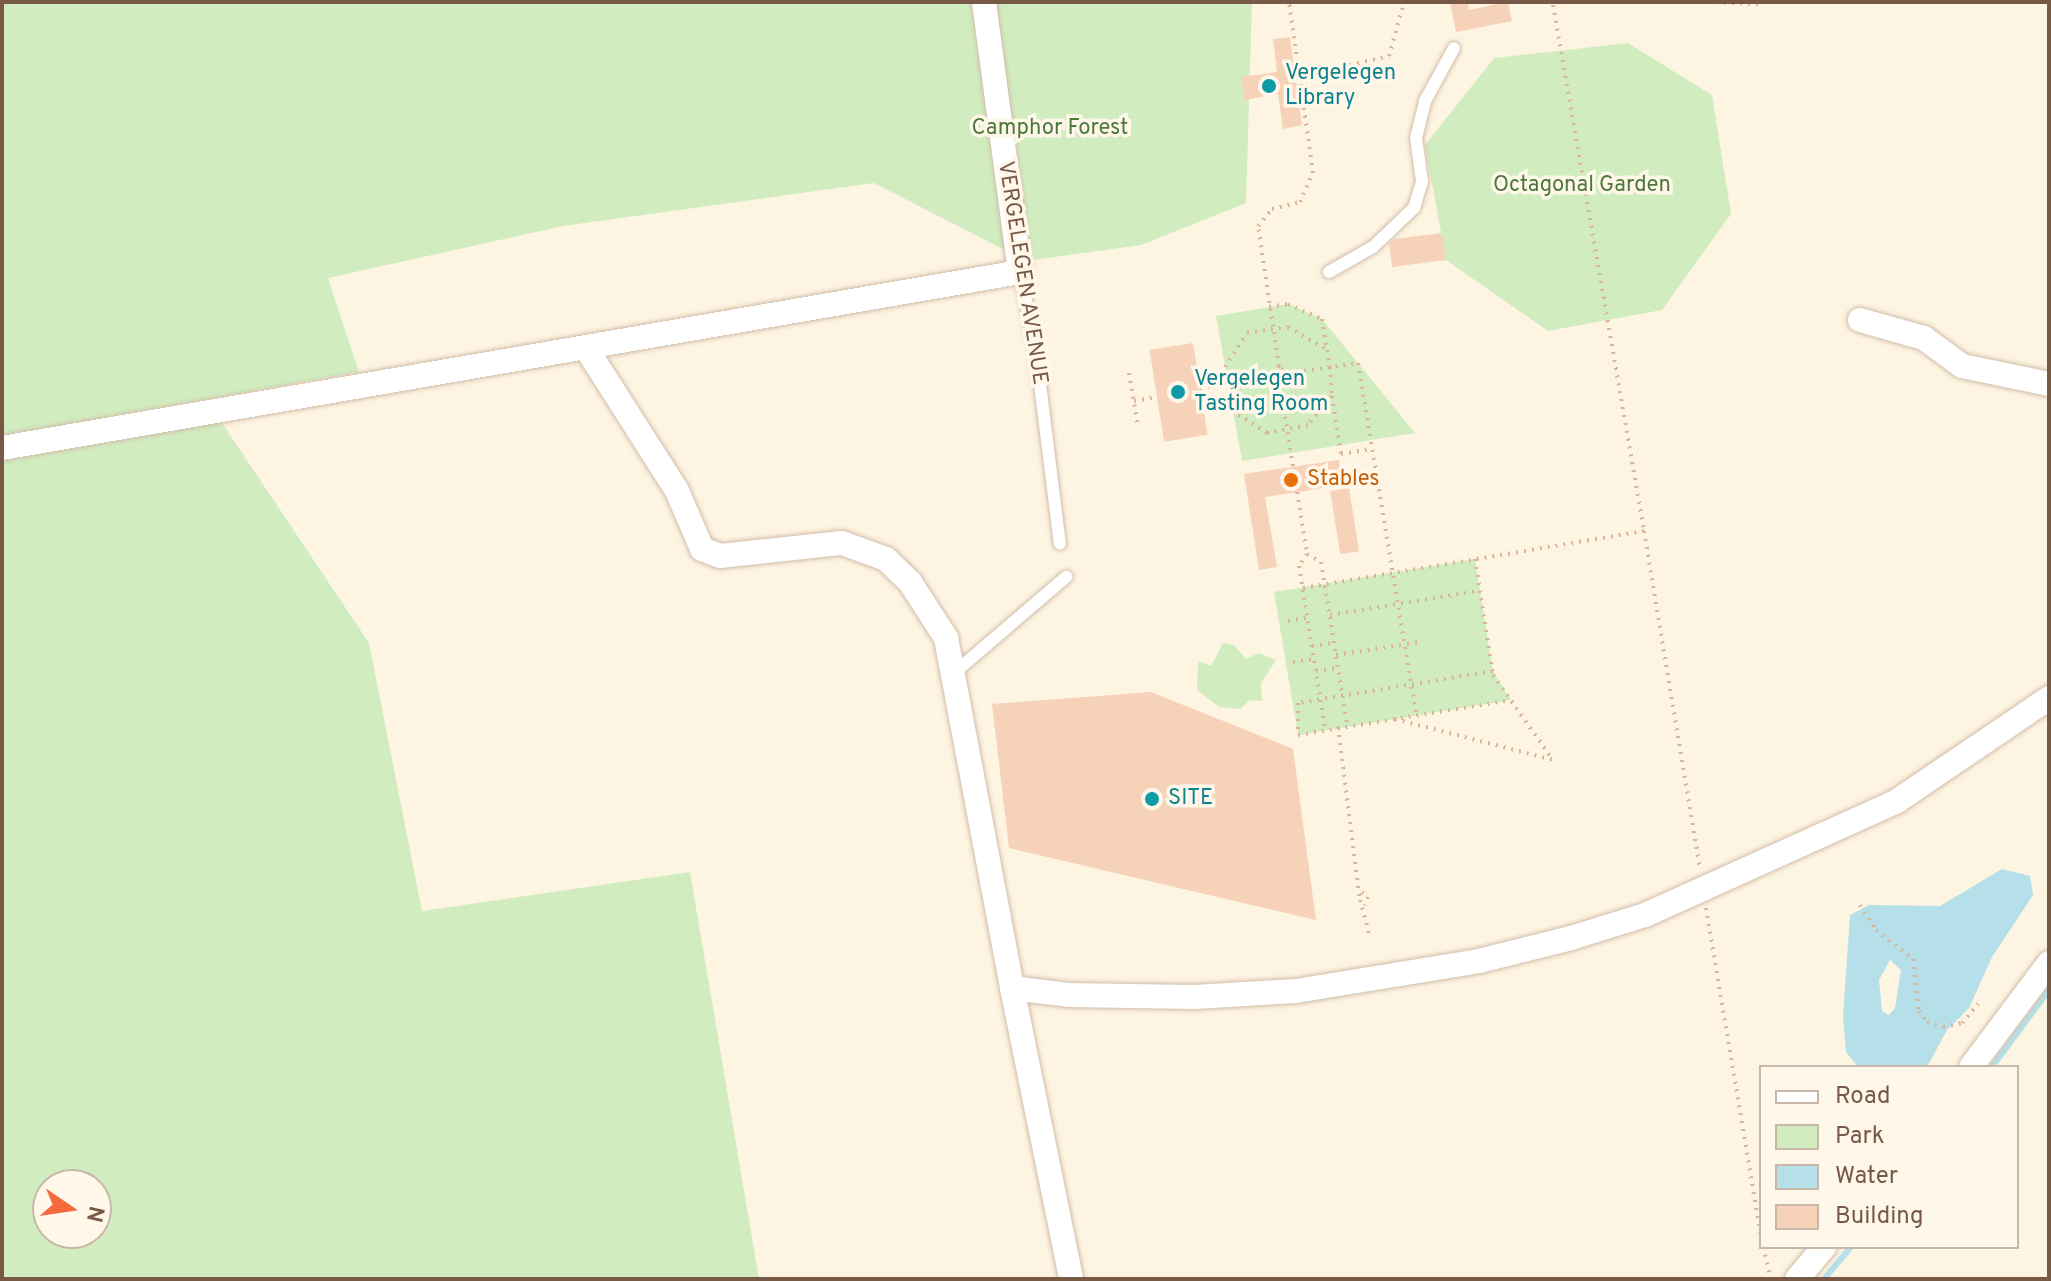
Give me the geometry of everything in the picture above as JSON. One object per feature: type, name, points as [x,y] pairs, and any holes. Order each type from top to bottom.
[{"type":"street","name":"VERGELEGEN AVENUE","points":[[984,2],[1020,272]]},
{"type":"street","points":[[2,448],[1020,272]]},
{"type":"street","points":[[1860,320],[1924,338],[1971,369],[2049,384]]},
{"type":"street","points":[[586,348],[677,491],[702,549],[720,556],[842,543],[872,552],[910,582],[946,638],[1071,1279]]},
{"type":"street","points":[[1012,988],[1069,995],[1194,997],[1371,981],[1571,938],[1703,890],[1897,801],[2049,698]]},
{"type":"street","points":[[1972,1065],[2049,963]]},
{"type":"street","points":[[1797,1279],[1822,1249]]},
{"type":"lane","points":[[1329,272],[1373,247],[1414,208],[1422,181],[1416,138],[1425,101],[1454,48]]},
{"type":"lane","name":"VERGELEGEN AVENUE","points":[[1020,272],[1036,352],[1060,544]]},
{"type":"lane","points":[[954,673],[1066,577]]},
{"type":"path","points":[[1289,2],[1313,173],[1300,202],[1272,209],[1258,226],[1279,366],[1288,373],[1358,363],[1416,715]]},
{"type":"path","points":[[1298,77],[1389,56],[1404,2]]},
{"type":"path","points":[[1708,2],[1759,4]]},
{"type":"path","points":[[1553,5],[1759,1226]]},
{"type":"path","points":[[1269,307],[1288,304],[1322,319],[1341,454],[1372,449]]},
{"type":"path","points":[[1327,350],[1288,327],[1247,333],[1225,367],[1233,411],[1267,433],[1308,425],[1332,396]]},
{"type":"path","points":[[1200,388],[1270,376],[1279,366]]},
{"type":"path","points":[[1129,373],[1138,426]]},
{"type":"path","points":[[1280,385],[1288,373]]},
{"type":"path","points":[[1270,376],[1280,385],[1293,466]]},
{"type":"path","points":[[1134,401],[1157,397]]},
{"type":"path","points":[[1297,492],[1307,554],[1299,566],[1325,729]]},
{"type":"path","points":[[1303,588],[1644,531]]},
{"type":"path","points":[[1307,554],[1321,562],[1347,725]]},
{"type":"path","points":[[1393,719],[1553,760],[1493,671],[1475,559]]},
{"type":"path","points":[[1330,615],[1479,591]]},
{"type":"path","points":[[1288,621],[1307,618]]},
{"type":"path","points":[[1336,655],[1420,642]]},
{"type":"path","points":[[1312,646],[1334,643]]},
{"type":"path","points":[[1293,662],[1314,659]]},
{"type":"path","points":[[1316,671],[1338,668]]},
{"type":"path","points":[[1493,671],[1295,705],[1298,735],[1511,700]]},
{"type":"path","points":[[1338,727],[1362,892],[1360,900],[1365,905],[1369,934]]},
{"type":"path","points":[[1860,905],[1870,924],[1913,959],[1919,1011],[1927,1022],[1943,1027],[1962,1023],[1978,1004]]},
{"type":"path","points":[[1764,1249],[1771,1279]]},
{"type":"green space","name":"Camphor Forest","points":[[2,2],[1252,2],[1246,203],[1141,245],[1026,261],[874,183],[563,226],[328,278],[359,372],[2,436]]},
{"type":"green space","name":"Octagonal Garden","points":[[1628,43],[1712,95],[1731,214],[1662,310],[1548,331],[1446,260],[1425,145],[1494,58]]},
{"type":"green space","points":[[1288,304],[1322,319],[1415,433],[1242,461],[1216,316]]},
{"type":"green space","points":[[220,420],[369,643],[422,911],[690,872],[759,1279],[2,1279],[2,459]]},
{"type":"green space","points":[[1475,559],[1493,671],[1511,700],[1298,735],[1274,592]]},
{"type":"green space","points":[[1223,643],[1234,645],[1246,659],[1259,653],[1276,660],[1261,683],[1262,701],[1250,700],[1240,709],[1219,707],[1197,690],[1198,661],[1211,666]]},
{"type":"water","points":[[2002,869],[2030,876],[2033,895],[1992,957],[1969,1008],[1947,1030],[1928,1065],[1856,1065],[1846,1052],[1843,1017],[1850,915],[1869,905],[1940,906]],"holes":[[[1890,960],[1901,970],[1895,1008],[1889,1015],[1882,1011],[1879,980]]]},
{"type":"building","points":[[1450,2],[1468,2],[1469,10],[1508,2],[1512,21],[1456,32]]},
{"type":"building","name":"Vergelegen Library","points":[[1290,37],[1302,125],[1283,129],[1278,94],[1244,100],[1241,77],[1277,72],[1273,39]]},
{"type":"building","points":[[1442,233],[1446,260],[1392,267],[1389,244],[1394,239]]},
{"type":"building","points":[[1193,343],[1208,435],[1164,442],[1150,350]]},
{"type":"building","points":[[1339,460],[1343,485],[1265,497],[1277,567],[1259,570],[1244,474]]},
{"type":"building","points":[[1349,488],[1359,551],[1340,554],[1330,491]]},
{"type":"building","name":"SITE","points":[[1151,692],[1293,749],[1316,920],[1009,848],[992,704]]},
{"type":"waterway","points":[[1993,1065],[2049,990]]},
{"type":"waterway","points":[[1824,1279],[1849,1249]]},
{"type":"place","name":"Vergelegen Library","points":[[1269,86]]},
{"type":"place","name":"Vergelegen Tasting Room","points":[[1178,392]]},
{"type":"place","name":"Stables","points":[[1291,480]]},
{"type":"place","name":"SITE","points":[[1152,799]]}]
